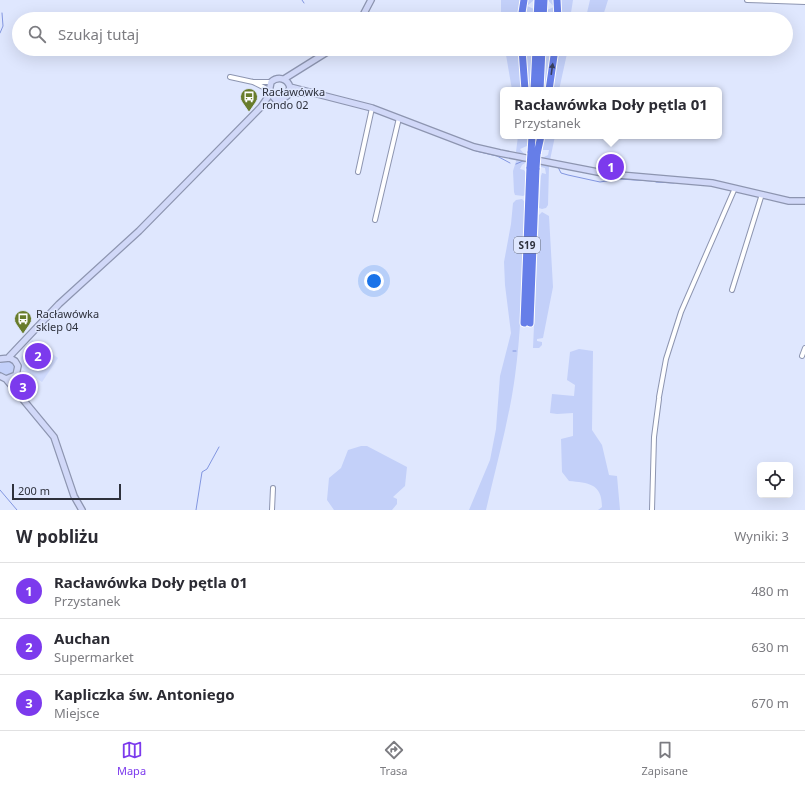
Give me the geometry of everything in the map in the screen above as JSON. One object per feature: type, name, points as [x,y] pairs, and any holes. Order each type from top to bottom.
[{"type":"highway","points":[[522,12],[524,0]]},
{"type":"highway","points":[[557,0],[558,12]]},
{"type":"highway","points":[[539,12],[541,1]]},
{"type":"highway","points":[[541,1],[542,12]]},
{"type":"highway","points":[[523,56],[525,87]]},
{"type":"highway","points":[[534,87],[536,56]]},
{"type":"highway","points":[[540,87],[542,56]]},
{"type":"highway","points":[[549,87],[554,56]]},
{"type":"highway","name":"S19","points":[[527,323],[534,154],[533,139]]},
{"type":"highway","points":[[534,154],[540,139]]},
{"type":"street","points":[[364,12],[371,0]]},
{"type":"street","points":[[747,0],[805,2]]},
{"type":"street","points":[[230,77],[253,82],[271,82],[276,79],[284,79],[322,56]]},
{"type":"street","points":[[0,359],[9,357],[59,304],[139,231],[261,107],[275,99],[282,100],[299,71]]},
{"type":"street","points":[[284,79],[289,88],[372,108],[474,147],[615,175],[703,182],[789,200],[805,201]]},
{"type":"street","points":[[253,82],[269,92],[275,99]]},
{"type":"street","points":[[261,107],[269,92],[271,82]]},
{"type":"street","points":[[358,172],[372,108]]},
{"type":"street","points":[[375,220],[399,118]]},
{"type":"street","points":[[652,510],[654,437],[666,360],[681,312],[735,188]]},
{"type":"street","points":[[732,290],[762,194]]},
{"type":"street","points":[[15,361],[19,347]]},
{"type":"street","points":[[802,356],[805,348]]},
{"type":"street","points":[[6,379],[13,377],[18,369],[15,361],[9,357]]},
{"type":"street","points":[[0,376],[6,379],[50,431],[56,442],[74,496],[82,510]]},
{"type":"street","points":[[13,377],[16,392]]},
{"type":"street","points":[[272,510],[273,488]]},
{"type":"shaded area","points":[[501,0],[522,0],[520,12],[501,12]]},
{"type":"shaded area","points":[[527,0],[534,0],[527,6],[534,9],[534,12],[524,12]]},
{"type":"shaded area","points":[[548,0],[555,0],[556,12],[547,12],[547,10],[554,7]]},
{"type":"shaded area","points":[[559,0],[573,0],[571,12],[560,12]]},
{"type":"shaded area","points":[[590,0],[608,0],[604,12],[587,12]]},
{"type":"shaded area","points":[[506,56],[521,56],[524,87],[511,87]]},
{"type":"shaded area","points":[[525,56],[532,56],[530,87],[527,87]]},
{"type":"shaded area","points":[[545,56],[552,56],[547,87],[543,87]]},
{"type":"shaded area","points":[[555,56],[566,56],[560,87],[551,87]]},
{"type":"shaded area","points":[[518,139],[527,139],[527,146],[520,149],[525,155],[516,152]]},
{"type":"shaded area","points":[[542,139],[554,139],[550,160],[542,158],[548,155],[549,150],[543,150]]},
{"type":"shaded area","points":[[517,158],[525,159],[525,163],[520,169],[524,170],[526,173],[525,195],[523,196],[515,195],[514,192],[513,171]]},
{"type":"shaded area","points":[[541,162],[549,165],[548,205],[546,208],[542,209],[539,208],[541,176],[542,173],[546,174],[545,168],[541,167]]},
{"type":"shaded area","points":[[522,199],[525,202],[521,311],[515,376],[506,427],[486,510],[469,510],[490,460],[496,429],[500,376],[511,333],[505,285],[504,262],[513,203],[516,200]]},
{"type":"shaded area","points":[[542,212],[549,216],[553,287],[543,338],[537,339],[537,341],[542,342],[542,345],[539,348],[533,348],[539,215]]},
{"type":"shaded area","points":[[32,340],[58,358],[42,382],[22,368],[21,358]]},
{"type":"shaded area","points":[[579,349],[593,351],[592,430],[602,445],[609,475],[617,476],[620,510],[598,510],[602,507],[600,493],[597,489],[588,484],[569,481],[562,472],[561,439],[573,436],[573,413],[550,413],[552,394],[574,396],[575,385],[567,380],[570,352]]},
{"type":"shaded area","points":[[7,360],[13,362],[15,368],[13,374],[7,376],[1,374],[-1,368],[1,362]]},
{"type":"shaded area","points":[[361,446],[367,446],[407,467],[405,486],[393,497],[397,499],[397,504],[392,510],[334,510],[327,500],[329,478],[341,468],[348,450]]},
{"type":"waterway","points":[[0,33],[3,26],[2,13]]},
{"type":"waterway","points":[[476,151],[497,156],[510,163]]},
{"type":"waterway","points":[[516,164],[523,161],[528,162]]},
{"type":"waterway","points":[[558,167],[561,173],[600,182],[619,179],[652,181]]},
{"type":"waterway","points":[[656,182],[674,183]]},
{"type":"waterway","points":[[693,184],[714,186]]},
{"type":"waterway","points":[[796,204],[805,204]]},
{"type":"waterway","points":[[196,510],[202,472],[207,469],[219,447]]},
{"type":"waterway","points":[[0,490],[17,510]]},
{"type":"place","name":"Racławówka rondo 02","points":[[249,112]]},
{"type":"place","name":"Racławówka Doły pętla 01","points":[[611,167]]},
{"type":"place","name":"Racławówka sklep 04","points":[[23,334]]},
{"type":"place","name":"Auchan","points":[[38,356]]},
{"type":"place","name":"Kapliczka św. Antoniego","points":[[23,387]]}]
